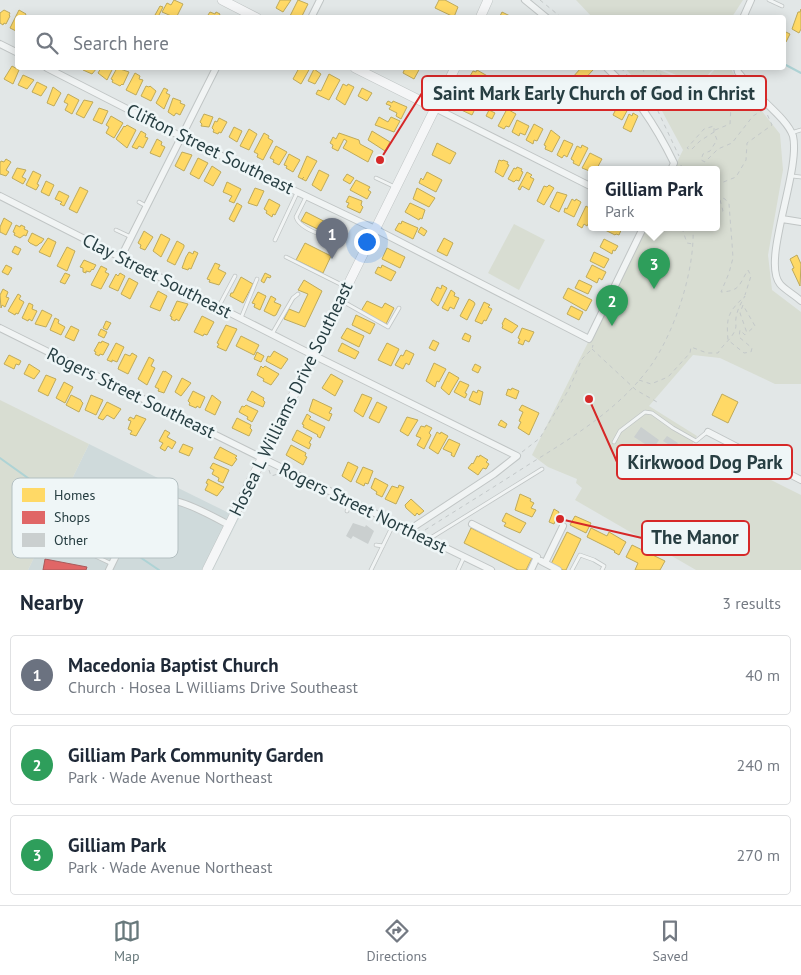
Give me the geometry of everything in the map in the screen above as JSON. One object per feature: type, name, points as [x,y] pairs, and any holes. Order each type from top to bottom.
[{"type":"street","points":[[222,0],[242,14]]},
{"type":"street","points":[[312,15],[320,0]]},
{"type":"street","points":[[481,15],[488,0]]},
{"type":"street","points":[[525,0],[543,15]]},
{"type":"street","points":[[744,15],[751,0]]},
{"type":"street","points":[[0,44],[15,51]]},
{"type":"street","name":"Clifton Street Southeast","points":[[51,70],[182,137],[375,229],[591,340]]},
{"type":"street","points":[[121,257],[215,70]]},
{"type":"street","points":[[359,70],[588,185]]},
{"type":"street","name":"Hosea L Williams Drive Southeast","points":[[207,570],[454,70]]},
{"type":"street","points":[[609,70],[620,80],[645,111],[662,138],[673,166]]},
{"type":"street","points":[[738,70],[779,116],[793,136],[795,158],[782,219],[775,270],[779,283],[801,300]]},
{"type":"street","name":"Clay Street Southeast","points":[[0,196],[517,456]]},
{"type":"street","points":[[782,219],[801,222]]},
{"type":"street","points":[[591,340],[642,231]]},
{"type":"street","name":"Rogers Street Southeast","points":[[0,328],[262,458]]},
{"type":"street","points":[[708,432],[801,480]]},
{"type":"street","points":[[409,530],[494,474],[517,456]]},
{"type":"street","name":"Rogers Street Northeast","points":[[262,458],[492,570]]},
{"type":"street","points":[[178,503],[229,525]]},
{"type":"street","points":[[472,524],[537,557],[537,559],[558,570]]},
{"type":"street","points":[[545,563],[564,526]]},
{"type":"street","points":[[531,570],[537,559]]},
{"type":"lane","points":[[769,0],[782,6]]},
{"type":"lane","points":[[791,134],[801,130]]},
{"type":"lane","points":[[792,176],[801,177]]},
{"type":"lane","points":[[376,178],[396,188]]},
{"type":"lane","points":[[275,240],[298,192]]},
{"type":"lane","points":[[306,196],[296,217],[297,220],[303,226],[331,239]]},
{"type":"lane","points":[[139,202],[147,206]]},
{"type":"lane","points":[[116,230],[131,237]]},
{"type":"lane","points":[[286,258],[346,288]]},
{"type":"lane","points":[[218,307],[235,276]]},
{"type":"lane","points":[[241,318],[257,279]]},
{"type":"lane","points":[[272,334],[293,298],[298,294]]},
{"type":"lane","points":[[340,300],[388,327],[399,308]]},
{"type":"lane","points":[[614,442],[620,431],[644,412],[652,413],[696,442],[708,432]]},
{"type":"lane","points":[[429,539],[542,469]]},
{"type":"lane","points":[[348,511],[350,502]]},
{"type":"lane","points":[[371,570],[394,523]]},
{"type":"lane","points":[[376,545],[383,546]]},
{"type":"lane","points":[[572,570],[580,555],[598,561],[604,566],[602,570]]},
{"type":"lane","points":[[458,570],[465,557]]},
{"type":"lane","points":[[95,558],[111,567]]},
{"type":"path","points":[[540,0],[558,15]]},
{"type":"path","points":[[623,70],[657,109],[678,155],[681,166]]},
{"type":"path","points":[[643,70],[661,99],[657,109]]},
{"type":"path","points":[[656,70],[673,86],[678,88],[686,85],[695,90],[704,90],[712,94],[713,100],[717,104],[719,99],[716,96],[715,90],[725,81],[730,80],[729,93],[732,106],[730,124],[714,131],[691,150],[687,148],[704,129],[714,126],[714,131],[717,140],[710,151],[703,154],[701,160],[705,162],[718,149],[732,143],[753,116],[763,110],[767,112],[772,125],[747,143],[746,160],[736,177],[720,183]]},
{"type":"path","points":[[638,380],[651,384],[668,377],[677,370],[690,353],[691,347],[707,353],[718,352],[736,329],[739,308],[751,276],[748,270],[740,286],[721,292],[733,258],[729,204],[720,197]]},
{"type":"path","points":[[720,201],[723,210],[720,213]]},
{"type":"path","points":[[683,231],[688,242],[693,244]]},
{"type":"path","points":[[425,531],[607,412],[638,380],[652,364],[678,310],[686,288],[693,244],[693,231]]},
{"type":"path","points":[[745,296],[730,309],[727,326],[728,340],[744,354],[751,352],[752,348],[740,337],[740,330],[745,335],[746,332],[755,326],[743,305],[740,313],[746,332]]},
{"type":"path","points":[[591,340],[592,349],[632,386],[657,402]]},
{"type":"path","points":[[517,456],[540,438],[569,388],[582,359],[592,349]]},
{"type":"shaded area","points":[[576,0],[743,0],[733,15],[590,15]]},
{"type":"shaded area","points":[[627,70],[660,70],[699,87],[714,70],[732,70],[780,134],[783,170],[768,255],[772,290],[801,312],[801,384],[775,384],[720,358],[693,355],[649,406],[697,436],[692,445],[703,446],[801,495],[801,570],[696,570],[575,500],[582,488],[576,483],[577,479],[548,467],[532,455],[644,231],[720,231],[720,166],[675,166],[683,150],[662,111]]},
{"type":"shaded area","points":[[665,70],[712,70],[699,85]]},
{"type":"shaded area","points":[[514,224],[545,240],[519,290],[488,273]]},
{"type":"shaded area","points":[[0,400],[89,444],[73,478],[12,478],[12,558],[34,558],[28,570],[0,570]]},
{"type":"shaded area","points":[[89,444],[158,478],[73,478]]},
{"type":"shaded area","points":[[178,488],[239,518],[213,570],[28,570],[34,558],[178,558]]},
{"type":"building: Homes","points":[[174,0],[183,4],[178,15],[169,15],[162,12],[167,3],[171,5]]},
{"type":"building: Homes","points":[[280,0],[291,0],[283,12],[276,8]]},
{"type":"building: Homes","points":[[298,0],[308,4],[302,15],[290,15]]},
{"type":"building: Homes","points":[[439,0],[445,0],[458,7],[455,15],[450,15],[435,8]]},
{"type":"building: Homes","points":[[160,6],[163,7],[159,15],[155,15]]},
{"type":"building: Homes","points":[[801,9],[801,29],[799,33],[792,29],[798,12]]},
{"type":"building: Homes","points":[[4,10],[10,13],[10,16],[6,24],[4,23],[3,25],[0,23],[0,13]]},
{"type":"building: Homes","points":[[19,10],[26,14],[26,15],[16,15]]},
{"type":"building: Homes","points":[[210,12],[220,14],[220,15],[208,15]]},
{"type":"building: Homes","points":[[15,18],[15,30],[10,28]]},
{"type":"building: Homes","points":[[786,32],[790,34],[786,42]]},
{"type":"building: Homes","points":[[12,66],[15,70],[19,70],[13,84],[4,79]]},
{"type":"building: Homes","points":[[83,70],[95,70],[92,74]]},
{"type":"building: Homes","points":[[100,70],[112,70],[107,80],[98,73]]},
{"type":"building: Homes","points":[[116,70],[129,72],[123,85],[120,86],[112,82],[113,80],[111,79]]},
{"type":"building: Homes","points":[[298,70],[309,70],[301,84],[293,79]]},
{"type":"building: Homes","points":[[314,70],[321,74],[315,84],[308,81]]},
{"type":"building: Homes","points":[[404,70],[419,70],[414,79],[403,73]]},
{"type":"building: Homes","points":[[477,70],[491,78],[485,86],[472,80],[473,78],[470,76],[473,71],[476,72]]},
{"type":"building: Homes","points":[[579,70],[593,70],[580,84],[572,78]]},
{"type":"building: Homes","points":[[135,73],[140,76],[139,79],[143,80],[136,95],[126,90]]},
{"type":"building: Homes","points":[[329,74],[340,80],[329,100],[316,94],[318,90],[321,91]]},
{"type":"building: Homes","points":[[23,75],[34,80],[27,89],[18,85]]},
{"type":"building: Homes","points":[[597,78],[600,81],[602,79],[607,84],[592,99],[585,91]]},
{"type":"building: Homes","points":[[37,82],[47,87],[41,96],[32,92]]},
{"type":"building: Homes","points":[[343,84],[354,87],[345,105],[336,99]]},
{"type":"building: Homes","points":[[146,86],[150,86],[156,91],[151,101],[141,96]]},
{"type":"building: Homes","points":[[53,87],[61,93],[54,106],[47,103]]},
{"type":"building: Homes","points":[[164,88],[168,90],[166,93],[170,95],[164,109],[156,103]]},
{"type":"building: Homes","points":[[362,88],[372,93],[367,101],[358,96]]},
{"type":"building: Homes","points":[[608,89],[611,92],[613,90],[618,95],[605,108],[599,99]]},
{"type":"building: Homes","points":[[68,94],[79,100],[72,114],[65,110],[68,104],[64,102]]},
{"type":"building: Homes","points":[[173,98],[185,105],[180,115],[176,113],[174,116],[168,112]]},
{"type":"building: Homes","points":[[463,98],[477,105],[472,115],[457,108]]},
{"type":"building: Homes","points":[[84,100],[93,102],[84,118],[76,114]]},
{"type":"building: Homes","points":[[388,101],[392,103],[393,101],[407,107],[401,119],[396,116],[397,113],[389,109],[391,106],[386,104]]},
{"type":"building: Homes","points":[[620,101],[626,104],[625,107],[628,109],[622,120],[613,115]]},
{"type":"building: Homes","points":[[99,108],[108,111],[102,124],[93,120]]},
{"type":"building: Homes","points":[[507,109],[516,114],[509,127],[506,126],[504,129],[498,126]]},
{"type":"building: Homes","points":[[489,110],[495,113],[492,119],[486,116]]},
{"type":"building: Homes","points":[[633,113],[638,116],[631,132],[623,128],[629,114],[632,116]]},
{"type":"building: Homes","points":[[204,114],[213,117],[209,127],[201,126],[200,122]]},
{"type":"building: Homes","points":[[111,116],[123,123],[114,138],[106,133],[109,127],[106,125]]},
{"type":"building: Homes","points":[[379,117],[388,122],[391,117],[400,121],[394,132],[375,125]]},
{"type":"building: Homes","points":[[219,118],[227,122],[221,133],[219,132],[218,134],[213,132],[212,128],[215,121],[217,122]]},
{"type":"building: Homes","points":[[517,120],[529,126],[525,135],[520,133],[519,136],[512,132]]},
{"type":"building: Homes","points":[[534,124],[543,129],[537,141],[534,140],[533,144],[526,140]]},
{"type":"building: Homes","points":[[127,125],[136,130],[127,148],[116,139],[124,126]]},
{"type":"building: Homes","points":[[234,127],[242,131],[237,142],[229,137]]},
{"type":"building: Homes","points":[[249,129],[257,134],[249,150],[240,146]]},
{"type":"building: Homes","points":[[551,130],[560,137],[552,152],[545,149],[546,146],[544,145]]},
{"type":"building: Homes","points":[[141,131],[148,138],[143,148],[139,146],[137,149],[132,147]]},
{"type":"building: Homes","points":[[372,131],[390,142],[385,151],[368,140]]},
{"type":"building: Homes","points":[[264,133],[273,141],[263,160],[257,157],[258,154],[254,152]]},
{"type":"building: Homes","points":[[339,133],[359,140],[360,144],[373,151],[368,162],[343,148],[347,141],[344,139],[338,151],[332,148],[333,145],[330,143],[333,137],[336,139]]},
{"type":"building: Homes","points":[[157,139],[165,147],[160,157],[150,153]]},
{"type":"building: Homes","points":[[564,140],[573,144],[567,157],[564,155],[562,158],[557,155]]},
{"type":"building: Homes","points":[[437,143],[456,153],[450,164],[432,155]]},
{"type":"building: Homes","points":[[582,145],[588,148],[579,166],[573,163],[574,161],[571,159],[577,146],[581,148]]},
{"type":"building: Homes","points":[[276,146],[287,152],[279,165],[270,158]]},
{"type":"building: Homes","points":[[182,152],[192,155],[184,171],[175,166]]},
{"type":"building: Homes","points":[[590,153],[602,159],[598,166],[588,166],[588,170],[582,168]]},
{"type":"building: Homes","points":[[289,154],[300,160],[293,172],[284,165]]},
{"type":"building: Homes","points":[[307,156],[317,161],[306,181],[298,177]]},
{"type":"building: Homes","points":[[198,158],[208,163],[199,179],[190,174]]},
{"type":"building: Homes","points":[[6,159],[11,162],[6,170],[9,172],[6,176],[0,174],[0,163]]},
{"type":"building: Homes","points":[[499,160],[508,162],[507,164],[509,165],[503,177],[495,172]]},
{"type":"building: Homes","points":[[212,166],[221,172],[213,186],[204,181]]},
{"type":"building: Homes","points":[[517,167],[522,169],[521,171],[523,172],[519,181],[516,180],[514,182],[508,179],[514,168],[516,169]]},
{"type":"building: Homes","points":[[17,168],[26,170],[22,177],[26,179],[23,184],[12,178]]},
{"type":"building: Homes","points":[[319,170],[329,175],[321,191],[312,185]]},
{"type":"building: Homes","points":[[33,171],[41,175],[36,190],[26,185]]},
{"type":"building: Homes","points":[[427,172],[442,180],[436,192],[419,183]]},
{"type":"building: Homes","points":[[527,172],[534,179],[529,190],[522,186],[520,190],[518,189]]},
{"type":"building: Homes","points":[[347,174],[354,178],[350,184],[343,180]]},
{"type":"building: Homes","points":[[356,180],[370,187],[368,190],[371,192],[367,199],[350,190]]},
{"type":"building: Homes","points":[[46,181],[54,185],[49,196],[41,192]]},
{"type":"building: Homes","points":[[227,182],[241,189],[234,203],[229,201],[232,196],[223,192]]},
{"type":"building: Homes","points":[[549,185],[554,188],[544,205],[537,201],[544,186],[547,187]]},
{"type":"building: Homes","points":[[80,187],[88,191],[77,213],[69,209]]},
{"type":"building: Homes","points":[[255,188],[264,191],[257,206],[248,203]]},
{"type":"building: Homes","points":[[417,188],[435,198],[429,207],[413,199]]},
{"type":"building: Homes","points":[[59,191],[69,196],[64,206],[60,204],[62,202],[55,199]]},
{"type":"building: Homes","points":[[557,192],[567,195],[559,212],[550,207]]},
{"type":"building: Homes","points":[[349,196],[362,201],[361,205],[363,207],[360,213],[347,207],[349,203],[346,202]]},
{"type":"building: Homes","points":[[269,199],[280,205],[272,217],[264,209]]},
{"type":"building: Homes","points":[[572,199],[581,202],[574,217],[564,212]]},
{"type":"building: Homes","points":[[237,203],[242,206],[234,222],[229,219]]},
{"type":"building: Homes","points":[[410,203],[425,210],[422,219],[420,218],[419,220],[405,212]]},
{"type":"building: Homes","points":[[586,206],[588,207],[588,224],[587,226],[584,224],[582,228],[577,225]]},
{"type":"building: Homes","points":[[306,212],[345,232],[340,240],[301,221]]},
{"type":"building: Homes","points":[[4,218],[12,223],[6,235],[0,232]]},
{"type":"building: Homes","points":[[402,221],[418,228],[413,239],[395,230]]},
{"type":"building: Homes","points":[[16,225],[25,227],[24,229],[28,231],[26,236],[24,235],[20,238],[14,235],[15,233],[13,232]]},
{"type":"building: Homes","points":[[421,227],[427,231],[424,236],[418,232]]},
{"type":"building: Homes","points":[[144,231],[153,237],[145,250],[140,248],[141,245],[138,243]]},
{"type":"building: Homes","points":[[607,231],[621,231],[619,235]]},
{"type":"building: Homes","points":[[32,233],[44,239],[36,246],[28,241]]},
{"type":"building: Homes","points":[[161,234],[170,239],[161,257],[153,251]]},
{"type":"building: Homes","points":[[48,238],[56,242],[50,257],[39,252]]},
{"type":"building: Homes","points":[[444,238],[453,243],[447,256],[437,251]]},
{"type":"building: Homes","points":[[604,239],[618,246],[615,251],[613,250],[612,254],[600,247]]},
{"type":"building: Homes","points":[[177,241],[184,245],[184,247],[175,265],[167,261]]},
{"type":"building: Homes","points":[[305,243],[331,256],[323,273],[296,260]]},
{"type":"building: Homes","points":[[15,246],[21,249],[18,255],[12,252]]},
{"type":"building: Homes","points":[[67,247],[75,251],[67,271],[57,266]]},
{"type":"building: Homes","points":[[387,248],[405,257],[400,268],[382,259]]},
{"type":"building: Homes","points":[[194,251],[198,253],[191,269],[182,268],[189,252],[193,254]]},
{"type":"building: Homes","points":[[594,252],[609,259],[604,268],[590,261]]},
{"type":"building: Homes","points":[[797,255],[801,264],[800,286],[792,269],[794,268],[790,259]]},
{"type":"building: Homes","points":[[84,260],[96,265],[93,270],[90,272],[86,271],[86,273],[83,272],[83,268],[80,267]]},
{"type":"building: Homes","points":[[215,263],[220,265],[218,269],[226,273],[219,285],[209,282],[210,280],[207,279]]},
{"type":"building: Homes","points":[[6,265],[12,268],[8,275],[2,272]]},
{"type":"building: Homes","points":[[382,265],[396,272],[391,281],[375,273],[378,267],[381,268]]},
{"type":"building: Homes","points":[[592,265],[606,272],[602,280],[599,278],[597,283],[586,277]]},
{"type":"building: Homes","points":[[101,266],[107,269],[105,272],[109,274],[101,289],[91,285]]},
{"type":"building: Homes","points":[[65,273],[70,275],[65,284],[60,282]]},
{"type":"building: Homes","points":[[120,273],[125,276],[118,291],[109,287],[116,274],[118,276]]},
{"type":"building: Homes","points":[[265,273],[271,276],[270,278],[267,277],[264,283],[261,281]]},
{"type":"building: Homes","points":[[241,277],[253,284],[243,303],[230,296]]},
{"type":"building: Homes","points":[[129,278],[138,283],[130,299],[121,294]]},
{"type":"building: Homes","points":[[304,280],[322,291],[305,327],[284,319],[289,309],[299,313],[308,294],[298,290]]},
{"type":"building: Homes","points":[[579,280],[592,286],[588,294],[575,288]]},
{"type":"building: Homes","points":[[442,285],[447,288],[438,306],[431,300],[437,287],[441,289]]},
{"type":"building: Homes","points":[[568,288],[592,300],[586,311],[563,298]]},
{"type":"building: Homes","points":[[3,289],[8,292],[6,297],[9,298],[5,307],[2,305],[1,308],[0,295]]},
{"type":"building: Homes","points":[[451,290],[455,293],[454,296],[459,298],[454,309],[450,307],[448,311],[442,308]]},
{"type":"building: Homes","points":[[158,291],[167,296],[160,311],[150,307]]},
{"type":"building: Homes","points":[[258,292],[266,296],[260,310],[254,307],[255,304],[252,303]]},
{"type":"building: Homes","points":[[18,294],[21,296],[19,299],[24,302],[18,314],[16,313],[15,315],[8,311]]},
{"type":"building: Homes","points":[[271,296],[276,299],[274,302],[281,305],[274,316],[264,311]]},
{"type":"building: Homes","points":[[469,299],[475,304],[467,320],[460,316]]},
{"type":"building: Homes","points":[[177,301],[188,304],[179,321],[176,319],[175,321],[170,316]]},
{"type":"building: Homes","points":[[367,301],[382,308],[385,303],[394,308],[386,324],[361,311]]},
{"type":"building: Homes","points":[[484,302],[490,305],[488,307],[492,309],[486,321],[484,320],[482,324],[475,321]]},
{"type":"building: Homes","points":[[29,303],[33,305],[32,309],[37,311],[32,321],[22,318]]},
{"type":"building: Homes","points":[[571,306],[583,312],[579,320],[567,314]]},
{"type":"building: Homes","points":[[42,310],[52,315],[46,327],[35,324]]},
{"type":"building: Homes","points":[[356,315],[375,324],[370,334],[352,325]]},
{"type":"building: Homes","points":[[202,316],[214,322],[207,335],[204,334],[203,336],[194,332]]},
{"type":"building: Homes","points":[[55,318],[59,320],[58,323],[65,327],[61,335],[50,330]]},
{"type":"building: Homes","points":[[505,318],[518,326],[512,333],[502,328]]},
{"type":"building: Homes","points":[[106,321],[111,323],[107,330],[103,328]]},
{"type":"building: Homes","points":[[226,325],[237,329],[226,351],[217,347],[219,344],[217,343]]},
{"type":"building: Homes","points":[[71,326],[79,330],[74,341],[65,337]]},
{"type":"building: Homes","points":[[347,328],[364,336],[359,347],[341,338]]},
{"type":"building: Homes","points":[[522,328],[534,332],[529,342],[525,340],[523,345],[518,343]]},
{"type":"building: Homes","points":[[101,329],[107,332],[104,338],[98,335]]},
{"type":"building: Homes","points":[[465,333],[471,336],[469,342],[462,339]]},
{"type":"building: Homes","points":[[241,336],[259,345],[254,355],[236,346]]},
{"type":"building: Homes","points":[[433,340],[439,343],[435,351],[429,348]]},
{"type":"building: Homes","points":[[102,341],[109,344],[103,355],[100,354],[99,356],[94,351],[99,342],[101,343]]},
{"type":"building: Homes","points":[[116,343],[124,347],[117,362],[112,360],[112,362],[107,360]]},
{"type":"building: Homes","points":[[342,343],[359,352],[355,359],[338,351]]},
{"type":"building: Homes","points":[[387,343],[399,349],[391,366],[378,360]]},
{"type":"building: Homes","points":[[406,350],[414,354],[409,365],[406,363],[403,369],[395,365]]},
{"type":"building: Homes","points":[[274,351],[288,359],[281,369],[266,361],[268,356],[270,357]]},
{"type":"building: Homes","points":[[257,352],[264,356],[261,362],[254,359]]},
{"type":"building: Homes","points":[[132,353],[137,356],[128,374],[118,369],[125,354],[130,356]]},
{"type":"building: Homes","points":[[9,355],[21,361],[19,365],[16,364],[14,369],[4,364]]},
{"type":"building: Homes","points":[[149,357],[154,360],[151,366],[155,368],[147,385],[138,379]]},
{"type":"building: Homes","points":[[434,363],[446,369],[435,387],[426,381]]},
{"type":"building: Homes","points":[[29,364],[40,371],[34,379],[24,374]]},
{"type":"building: Homes","points":[[475,364],[481,367],[478,373],[472,370]]},
{"type":"building: Homes","points":[[261,366],[263,368],[265,366],[279,374],[271,385],[257,375]]},
{"type":"building: Homes","points":[[163,371],[172,376],[164,393],[158,391],[159,389],[155,387]]},
{"type":"building: Homes","points":[[449,372],[459,378],[449,395],[441,388]]},
{"type":"building: Homes","points":[[331,374],[343,381],[335,396],[322,388]]},
{"type":"building: Homes","points":[[46,375],[56,379],[48,396],[38,391]]},
{"type":"building: Homes","points":[[182,378],[191,383],[181,396],[175,392]]},
{"type":"building: Homes","points":[[460,381],[469,385],[465,398],[454,392]]},
{"type":"building: Homes","points":[[64,382],[73,387],[65,403],[56,398]]},
{"type":"building: Homes","points":[[512,388],[519,391],[516,399],[506,395],[508,389],[511,390]]},
{"type":"building: Homes","points":[[478,390],[483,392],[480,405],[469,400],[473,391],[477,393]]},
{"type":"building: Homes","points":[[193,391],[205,397],[200,408],[189,405],[188,401]]},
{"type":"building: Homes","points":[[252,391],[264,398],[263,407],[247,400]]},
{"type":"building: Homes","points":[[362,394],[372,398],[363,417],[354,411]]},
{"type":"building: Homes","points":[[722,394],[738,402],[728,423],[712,415]]},
{"type":"building: Homes","points":[[71,395],[83,403],[79,412],[66,405]]},
{"type":"building: Homes","points":[[91,395],[103,400],[96,415],[85,410]]},
{"type":"building: Homes","points":[[212,395],[221,402],[215,415],[205,410]]},
{"type":"building: Homes","points":[[313,399],[332,408],[329,413],[332,414],[329,421],[309,411]]},
{"type":"building: Homes","points":[[107,402],[121,409],[114,419],[107,415],[103,420],[98,418]]},
{"type":"building: Homes","points":[[377,402],[387,407],[379,423],[369,418]]},
{"type":"building: Homes","points":[[246,405],[258,411],[252,422],[247,419],[248,417],[239,412],[242,406]]},
{"type":"building: Homes","points":[[522,405],[539,413],[529,435],[518,428],[523,412],[519,410]]},
{"type":"building: Homes","points":[[307,414],[311,417],[309,419],[325,427],[320,438],[303,427],[304,425],[302,424]]},
{"type":"building: Homes","points":[[136,415],[146,419],[136,436],[130,434],[132,431],[128,429],[131,421],[128,420],[130,417],[134,419]]},
{"type":"building: Homes","points":[[407,417],[418,420],[408,436],[400,431]]},
{"type":"building: Homes","points":[[237,418],[251,425],[250,428],[252,430],[249,436],[232,428]]},
{"type":"building: Homes","points":[[501,420],[507,424],[505,428],[498,425]]},
{"type":"building: Homes","points":[[426,425],[432,428],[429,433],[431,435],[424,449],[417,445],[421,438],[416,436],[421,426],[425,427]]},
{"type":"building: Homes","points":[[165,430],[170,433],[167,437],[176,442],[172,449],[168,446],[165,451],[160,448],[163,443],[159,441]]},
{"type":"building: Homes","points":[[297,430],[312,438],[309,443],[311,444],[309,449],[292,440]]},
{"type":"building: Homes","points":[[437,432],[448,436],[438,454],[429,448]]},
{"type":"building: Homes","points":[[449,439],[460,444],[454,457],[451,455],[452,453],[443,449]]},
{"type":"building: Homes","points":[[183,444],[193,448],[189,456],[179,452]]},
{"type":"building: Homes","points":[[291,445],[306,453],[305,456],[307,457],[303,465],[286,455]]},
{"type":"building: Homes","points":[[220,447],[237,456],[232,466],[214,458]]},
{"type":"building: Homes","points":[[480,455],[488,460],[486,462],[489,464],[478,475],[468,468],[473,464],[477,456],[479,457]]},
{"type":"building: Homes","points":[[348,462],[358,467],[351,482],[342,476]]},
{"type":"building: Homes","points":[[213,463],[229,470],[223,483],[218,481],[219,478],[212,474],[214,470],[210,468]]},
{"type":"building: Homes","points":[[363,467],[373,471],[368,484],[365,483],[364,486],[356,482]]},
{"type":"building: Homes","points":[[375,478],[388,485],[382,497],[371,488]]},
{"type":"building: Homes","points":[[208,479],[224,487],[217,496],[205,490]]},
{"type":"building: Homes","points":[[399,485],[404,487],[396,504],[385,499],[392,486],[398,488]]},
{"type":"building: Homes","points":[[520,494],[531,499],[530,501],[534,503],[531,508],[536,510],[532,517],[515,510]]},
{"type":"building: Homes","points":[[411,499],[424,511],[419,515],[417,513],[415,516],[406,508],[405,505]]},
{"type":"building: Homes","points":[[554,509],[559,512],[554,524],[549,522]]},
{"type":"building: Homes","points":[[506,513],[526,523],[520,533],[504,526],[506,523],[502,521]]},
{"type":"building: Homes","points":[[575,516],[591,523],[586,533],[570,525]]},
{"type":"building: Homes","points":[[471,528],[532,558],[526,570],[518,570],[464,543]]},
{"type":"building: Homes","points":[[591,528],[607,536],[609,532],[626,542],[619,555],[615,551],[587,537]]},
{"type":"building: Homes","points":[[567,532],[581,539],[566,570],[563,570],[551,564]]},
{"type":"building: Homes","points":[[632,545],[665,561],[660,570],[635,570],[638,563],[626,557]]},
{"type":"building: Shops","points":[[45,559],[87,567],[86,570],[43,570]]},
{"type":"building: Other","points":[[641,427],[659,440],[653,449],[634,437]]},
{"type":"building: Other","points":[[667,436],[678,443],[674,448],[663,441]]},
{"type":"building: Other","points":[[353,523],[365,527],[366,525],[374,531],[368,544],[353,536],[351,539],[346,536]]},
{"type":"waterway","points":[[786,65],[801,73]]},
{"type":"waterway","points":[[0,458],[28,478]]},
{"type":"waterway","points":[[141,558],[159,570]]},
{"type":"place","name":"Saint Mark Early Church of God in Christ","points":[[380,160]]},
{"type":"place","name":"Macedonia Baptist Church","points":[[332,259]]},
{"type":"place","name":"Gilliam Park","points":[[654,289]]},
{"type":"place","name":"Gilliam Park Community Garden","points":[[612,326]]},
{"type":"place","name":"Kirkwood Dog Park","points":[[589,399]]},
{"type":"place","name":"The Manor","points":[[560,519]]}]
